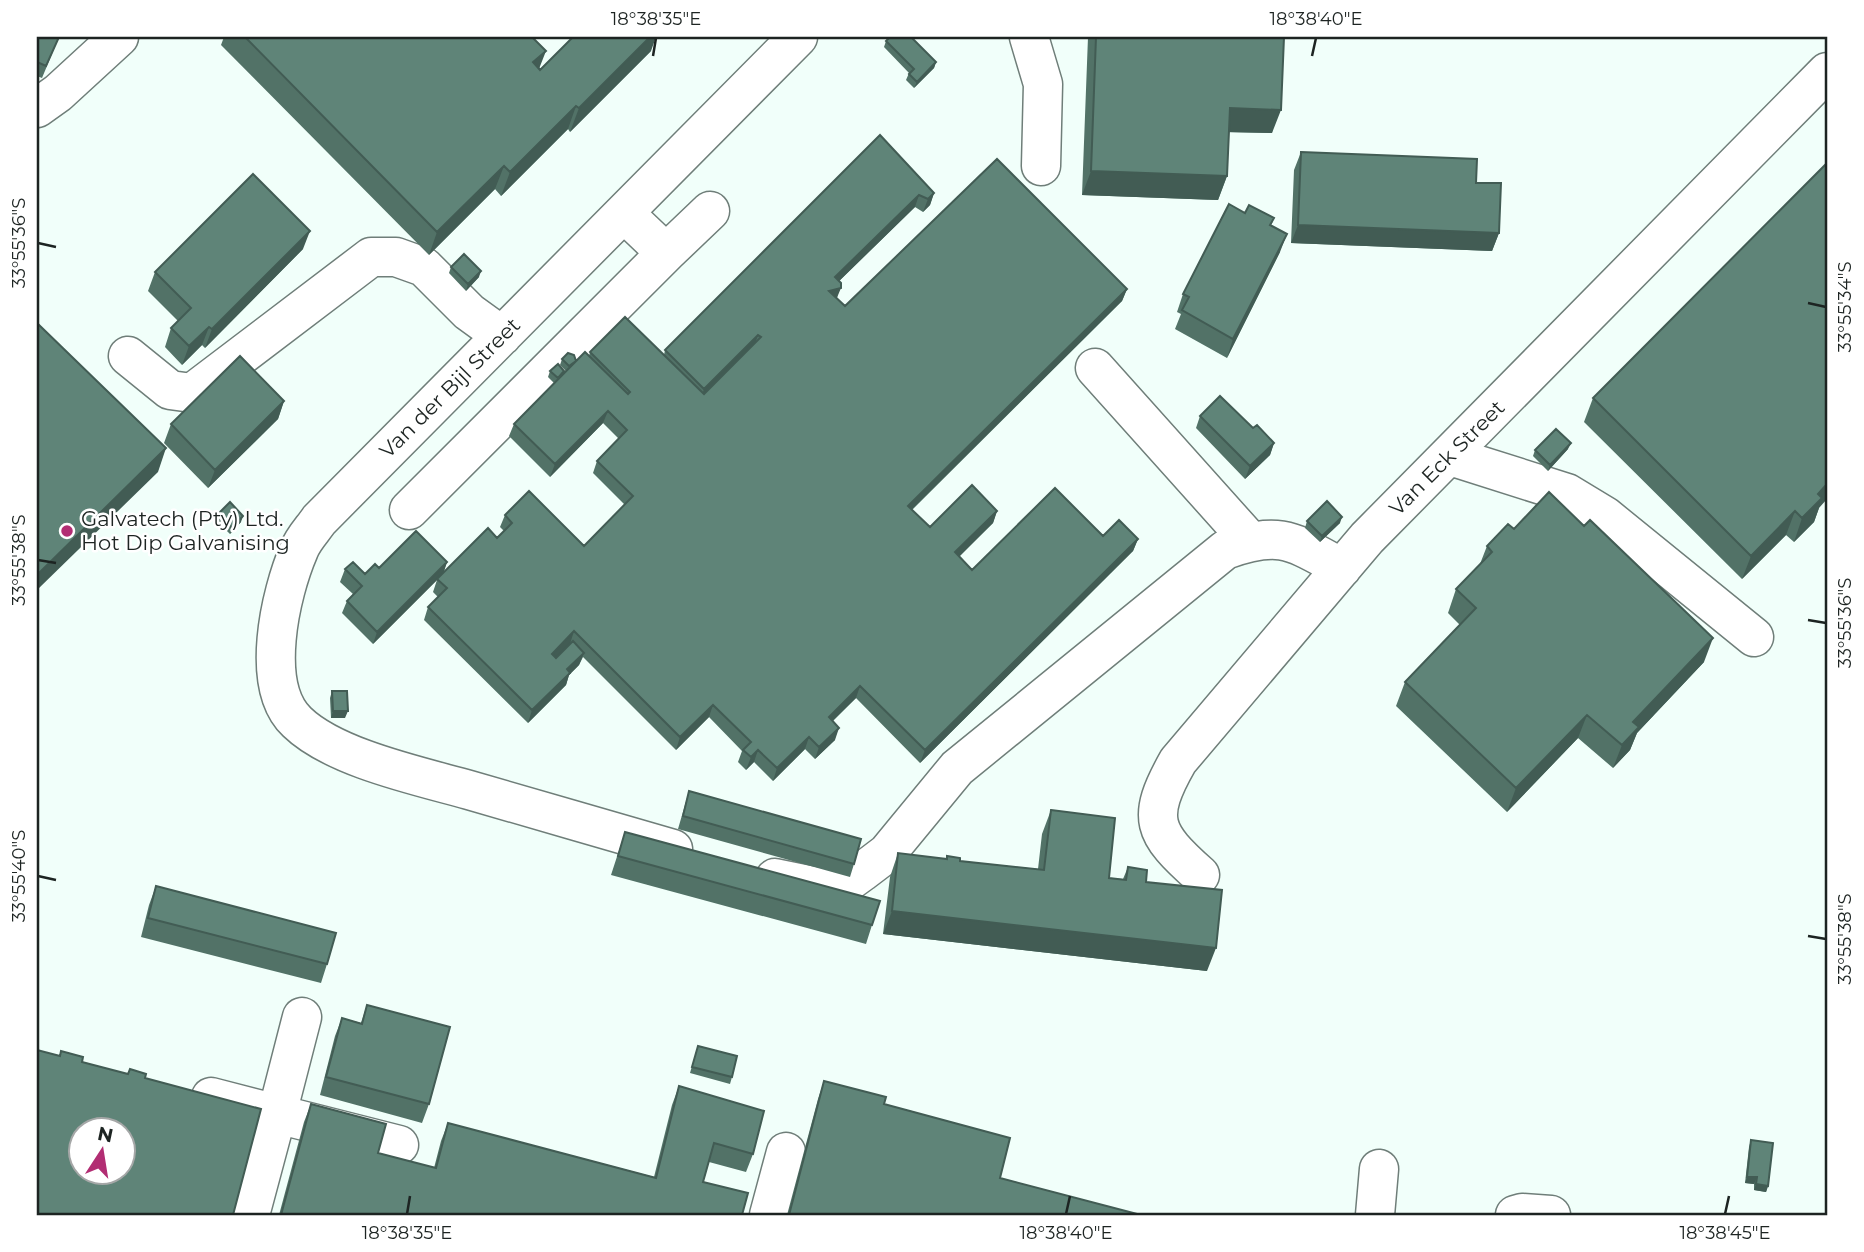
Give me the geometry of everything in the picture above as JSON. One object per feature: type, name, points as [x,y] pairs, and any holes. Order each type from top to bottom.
[{"type":"lane","points":[[37,108],[58,93],[119,37]]},
{"type":"lane","name":"Van der Bijl Street","points":[[708,859],[378,764],[326,742],[297,723],[281,702],[275,666],[285,595],[299,549],[320,520],[798,37]]},
{"type":"lane","points":[[1029,37],[1043,83],[1041,166]]},
{"type":"lane","name":"Van Eck Street","points":[[1200,875],[1168,847],[1161,836],[1158,818],[1161,791],[1178,761],[1367,538],[1827,72]]},
{"type":"lane","points":[[409,510],[710,211]]},
{"type":"lane","points":[[624,213],[666,253]]},
{"type":"lane","points":[[128,356],[170,390],[192,393],[371,257],[396,257],[424,267],[470,312],[502,336]]},
{"type":"lane","points":[[1096,368],[1250,541]]},
{"type":"lane","points":[[1450,456],[1567,493],[1605,516],[1754,637]]},
{"type":"lane","points":[[747,871],[819,887],[844,885],[887,853],[957,768],[1225,550],[1250,541],[1277,538],[1295,542],[1342,568]]},
{"type":"lane","points":[[250,1215],[302,1017]]},
{"type":"lane","points":[[183,1090],[399,1145]]},
{"type":"lane","points":[[769,1215],[786,1152]]},
{"type":"lane","points":[[1376,1215],[1379,1169]]},
{"type":"lane","points":[[1516,1215],[1551,1215]]},
{"type":"building","points":[[37,37],[59,37],[46,66],[37,62]]},
{"type":"building","points":[[245,37],[532,37],[546,51],[533,62],[540,70],[573,37],[650,37],[510,172],[504,166],[437,232]]},
{"type":"building","points":[[890,37],[911,37],[936,62],[917,82],[909,74],[914,69],[886,41]]},
{"type":"building","points":[[1096,37],[1284,37],[1281,110],[1230,108],[1227,176],[1091,171]]},
{"type":"building","points":[[880,135],[934,193],[928,199],[919,195],[835,277],[841,283],[841,288],[829,291],[845,306],[997,159],[1127,289],[908,506],[930,527],[972,485],[997,511],[955,552],[972,570],[1055,488],[1103,536],[1119,520],[1138,539],[925,750],[860,686],[829,717],[839,728],[819,747],[809,737],[777,768],[758,750],[751,757],[743,750],[751,742],[713,705],[680,737],[574,631],[552,654],[556,658],[573,641],[584,653],[567,669],[570,673],[532,710],[428,607],[447,588],[437,579],[488,528],[497,538],[512,523],[505,515],[529,491],[584,546],[633,496],[597,461],[627,430],[608,411],[555,464],[514,424],[585,352],[628,394],[630,392],[590,352],[625,317],[704,394],[761,337],[758,335],[704,389],[665,350]]},
{"type":"building","points":[[1301,152],[1477,159],[1476,183],[1501,183],[1499,233],[1298,225]]},
{"type":"building","points":[[1827,163],[1827,484],[1818,494],[1822,498],[1802,518],[1795,511],[1751,556],[1593,398]]},
{"type":"building","points":[[253,174],[310,231],[212,329],[209,327],[189,346],[171,328],[191,308],[155,272]]},
{"type":"building","points":[[1229,204],[1245,213],[1249,205],[1274,218],[1270,225],[1287,234],[1233,339],[1182,310],[1189,297],[1183,294]]},
{"type":"building","points":[[464,254],[481,271],[468,284],[451,267]]},
{"type":"building","name":"Galvatech (Pty) Ltd. Hot Dip Galvanising","points":[[37,323],[166,448],[37,575]]},
{"type":"building","points":[[568,353],[574,355],[576,361],[569,366],[562,359]]},
{"type":"building","points":[[240,356],[284,401],[215,470],[171,424]]},
{"type":"building","points":[[558,364],[564,371],[558,378],[550,371]]},
{"type":"building","points":[[1220,396],[1253,428],[1257,425],[1274,443],[1250,466],[1200,416]]},
{"type":"building","points":[[1556,429],[1571,443],[1550,465],[1535,450]]},
{"type":"building","points":[[1549,492],[1584,526],[1590,520],[1713,638],[1633,722],[1639,727],[1622,745],[1587,715],[1516,788],[1405,682],[1476,608],[1456,589],[1492,552],[1487,546],[1508,524],[1514,529]]},
{"type":"building","points":[[1327,501],[1342,517],[1322,536],[1307,521]]},
{"type":"building","points":[[230,502],[243,516],[232,528],[218,514]]},
{"type":"building","points":[[416,531],[447,562],[377,632],[347,601],[362,586],[345,569],[353,562],[365,574],[375,564],[379,568]]},
{"type":"building","points":[[332,691],[347,691],[348,711],[333,711]]},
{"type":"building","points":[[689,791],[861,839],[854,864],[683,816]]},
{"type":"building","points":[[1051,810],[1115,818],[1109,878],[1126,880],[1128,867],[1147,870],[1146,882],[1222,890],[1216,948],[892,911],[898,853],[947,859],[947,856],[960,858],[960,861],[1044,870]]},
{"type":"building","points":[[625,832],[880,901],[872,925],[618,856]]},
{"type":"building","points":[[156,886],[336,933],[327,964],[148,918]]},
{"type":"building","points":[[367,1005],[450,1027],[429,1104],[326,1077],[342,1018],[362,1024]]},
{"type":"building","points":[[698,1046],[737,1056],[732,1077],[692,1067]]},
{"type":"building","points":[[37,1050],[60,1056],[61,1051],[83,1057],[82,1062],[128,1074],[130,1069],[146,1074],[145,1078],[261,1109],[233,1215],[37,1215]]},
{"type":"building","points":[[824,1081],[886,1097],[884,1104],[1010,1138],[1000,1178],[1141,1215],[789,1215]]},
{"type":"building","points":[[679,1086],[764,1111],[753,1154],[714,1143],[703,1182],[748,1193],[742,1215],[281,1215],[311,1104],[386,1124],[378,1153],[436,1168],[448,1123],[656,1178]]},
{"type":"building","points":[[1751,1140],[1773,1143],[1768,1186],[1756,1184],[1757,1177],[1747,1177]]},
{"type":"place","name":"Galvatech (Pty) Ltd. Hot Dip Galvanising","points":[[67,531]]}]
